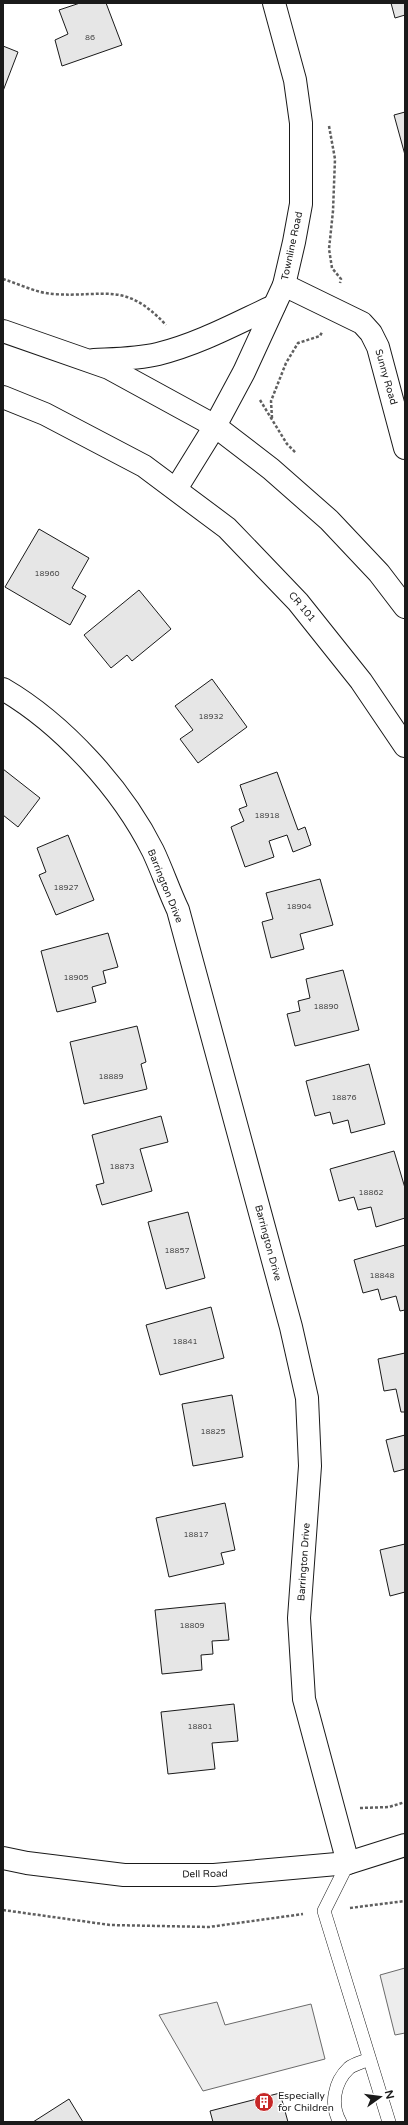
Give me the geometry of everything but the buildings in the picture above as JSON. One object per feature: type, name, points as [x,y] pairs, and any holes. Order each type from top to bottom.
[{"type":"street","name":"Townline Road","points":[[176,489],[215,426],[244,372],[284,285],[301,204],[301,123],[295,80],[274,3]]},
{"type":"street","name":"Sunny Road","points":[[284,285],[362,323],[371,333],[378,347],[405,448]]},
{"type":"street","points":[[89,361],[133,358],[159,354],[204,338],[274,306]]},
{"type":"street","points":[[3,331],[108,368],[215,426],[272,470],[329,520],[379,573],[405,606]]},
{"type":"street","name":"CR 101","points":[[3,397],[45,414],[144,466],[227,528],[298,602],[361,681],[405,746]]},
{"type":"street","name":"Barrington Drive","points":[[3,690],[22,700],[73,743],[117,793],[152,850],[178,910],[291,1327],[307,1398],[310,1466],[300,1618],[304,1700],[348,1864]]},
{"type":"street","name":"Dell Road","points":[[3,1858],[27,1863],[124,1874],[214,1875],[348,1864],[405,1845]]},
{"type":"lane","points":[[348,1864],[324,1911],[389,2122]]},
{"type":"lane","points":[[340,2122],[335,2114],[335,2089],[350,2068],[369,2060]]},
{"type":"path","points":[[335,1811],[356,1808],[389,1807],[405,1802]]},
{"type":"path","points":[[3,1910],[110,1925],[209,1927],[405,1901]]},
{"type":"shaded area","points":[[405,1968],[405,2033],[395,2035],[380,1975]]},
{"type":"shaded area","points":[[217,2002],[225,2025],[311,2004],[325,2059],[203,2091],[159,2015]]},
{"type":"place","name":"Especially for Children","points":[[264,2102]]}]
